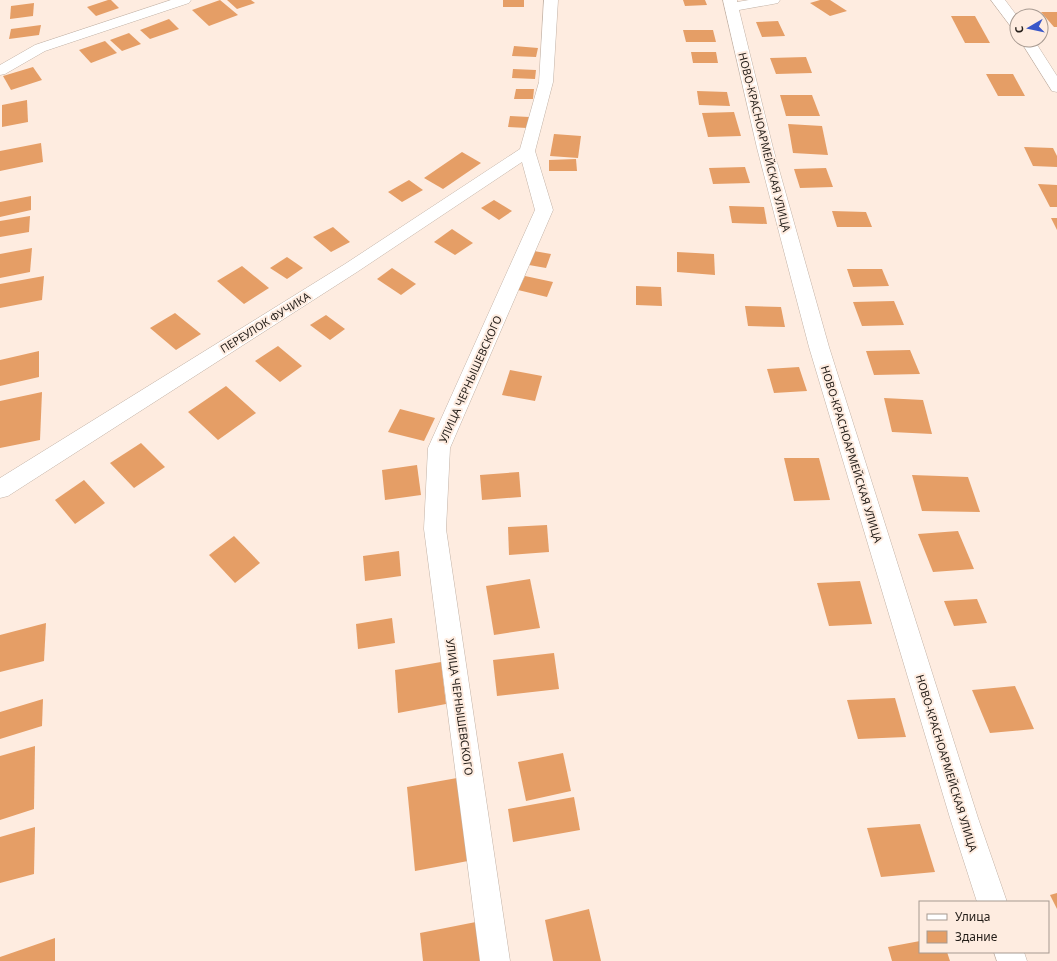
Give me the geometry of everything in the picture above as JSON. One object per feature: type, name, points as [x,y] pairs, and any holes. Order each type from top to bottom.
[{"type":"street","points":[[0,71],[40,48],[184,0]]},
{"type":"street","points":[[527,151],[546,82],[551,0]]},
{"type":"street","points":[[731,4],[773,0]]},
{"type":"street","points":[[998,0],[1009,14]]},
{"type":"street","name":"НОВО-КРАСНОАРМЕЙСКАЯ УЛИЦА","points":[[731,4],[765,148],[819,348],[964,818],[992,901]]},
{"type":"street","points":[[1032,48],[1057,88]]},
{"type":"street","name":"ПЕРЕУЛОК ФУЧИКА","points":[[0,489],[351,268],[527,151]]},
{"type":"street","name":"УЛИЦА ЧЕРНЫШЕВСКОГО","points":[[495,961],[435,529],[439,448],[544,210],[527,151]]},
{"type":"building","points":[[111,0],[119,8],[96,16],[87,7]]},
{"type":"building","points":[[220,0],[238,15],[209,26],[192,10]]},
{"type":"building","points":[[227,0],[251,0],[255,3],[237,9]]},
{"type":"building","points":[[503,0],[524,0],[524,7],[503,7]]},
{"type":"building","points":[[683,0],[705,0],[707,5],[685,6]]},
{"type":"building","points":[[820,0],[830,0],[847,11],[830,16],[810,3]]},
{"type":"building","points":[[34,3],[33,16],[10,19],[11,6]]},
{"type":"building","points":[[1049,12],[1057,12],[1057,27],[1054,27],[1049,21]]},
{"type":"building","points":[[951,16],[975,16],[990,43],[965,43]]},
{"type":"building","points":[[169,19],[179,29],[150,39],[140,30]]},
{"type":"building","points":[[778,21],[785,36],[762,37],[756,22]]},
{"type":"building","points":[[41,25],[39,35],[9,39],[11,29]]},
{"type":"building","points":[[683,30],[713,30],[716,42],[686,42]]},
{"type":"building","points":[[129,33],[141,44],[122,51],[110,40]]},
{"type":"building","points":[[105,41],[117,53],[91,63],[79,50]]},
{"type":"building","points":[[514,46],[538,48],[536,57],[512,56]]},
{"type":"building","points":[[691,52],[716,52],[718,63],[693,63]]},
{"type":"building","points":[[806,57],[812,73],[776,74],[770,58]]},
{"type":"building","points":[[33,67],[42,80],[11,90],[3,76]]},
{"type":"building","points":[[513,69],[536,70],[535,79],[512,78]]},
{"type":"building","points":[[986,74],[1013,74],[1025,96],[998,96]]},
{"type":"building","points":[[516,89],[534,89],[533,99],[514,99]]},
{"type":"building","points":[[697,91],[727,92],[730,106],[699,105]]},
{"type":"building","points":[[780,95],[812,95],[820,116],[786,116]]},
{"type":"building","points":[[27,100],[28,122],[2,127],[2,105]]},
{"type":"building","points":[[734,112],[741,136],[708,137],[702,113]]},
{"type":"building","points":[[510,116],[529,117],[527,128],[508,127]]},
{"type":"building","points":[[788,124],[822,126],[828,155],[793,153]]},
{"type":"building","points":[[554,134],[581,136],[578,158],[550,156]]},
{"type":"building","points":[[41,143],[43,162],[0,171],[0,151]]},
{"type":"building","points":[[1024,147],[1053,148],[1057,156],[1057,167],[1033,166]]},
{"type":"building","points":[[462,152],[481,163],[443,189],[424,178]]},
{"type":"building","points":[[576,159],[577,171],[549,171],[549,160]]},
{"type":"building","points":[[745,167],[750,183],[713,184],[709,168]]},
{"type":"building","points":[[826,168],[833,187],[800,188],[794,169]]},
{"type":"building","points":[[409,180],[423,190],[402,202],[388,192]]},
{"type":"building","points":[[1038,184],[1057,185],[1057,207],[1050,207]]},
{"type":"building","points":[[31,196],[31,210],[0,217],[0,202]]},
{"type":"building","points":[[494,200],[512,211],[499,220],[481,208]]},
{"type":"building","points":[[729,206],[764,207],[767,224],[732,223]]},
{"type":"building","points":[[832,211],[866,212],[872,227],[837,227]]},
{"type":"building","points":[[30,216],[29,232],[0,237],[0,221]]},
{"type":"building","points":[[1051,218],[1057,218],[1057,230]]},
{"type":"building","points":[[333,227],[350,242],[331,252],[313,237]]},
{"type":"building","points":[[452,229],[473,243],[455,255],[434,242]]},
{"type":"building","points":[[32,248],[30,272],[0,278],[0,254]]},
{"type":"building","points":[[534,251],[551,254],[546,268],[529,265]]},
{"type":"building","points":[[677,252],[714,254],[715,275],[677,272]]},
{"type":"building","points":[[287,257],[303,268],[287,279],[270,268]]},
{"type":"building","points":[[242,266],[269,288],[244,304],[217,281]]},
{"type":"building","points":[[392,268],[416,284],[401,295],[377,279]]},
{"type":"building","points":[[847,269],[882,269],[889,286],[853,287]]},
{"type":"building","points":[[44,276],[42,300],[0,308],[0,284]]},
{"type":"building","points":[[525,276],[553,282],[547,297],[518,290]]},
{"type":"building","points":[[636,286],[661,287],[662,306],[636,305]]},
{"type":"building","points":[[894,301],[904,325],[862,326],[853,302]]},
{"type":"building","points":[[745,306],[781,307],[785,327],[748,326]]},
{"type":"building","points":[[175,313],[201,334],[176,350],[150,328]]},
{"type":"building","points":[[326,315],[345,329],[330,340],[310,325]]},
{"type":"building","points":[[278,346],[302,366],[280,382],[255,361]]},
{"type":"building","points":[[910,350],[920,374],[874,375],[866,351]]},
{"type":"building","points":[[39,351],[39,377],[0,386],[0,360]]},
{"type":"building","points":[[799,367],[807,391],[774,393],[767,369]]},
{"type":"building","points":[[510,370],[542,376],[535,401],[502,395]]},
{"type":"building","points":[[226,386],[256,413],[218,440],[188,412]]},
{"type":"building","points":[[42,392],[40,440],[0,448],[0,401]]},
{"type":"building","points":[[884,398],[923,400],[932,434],[892,432]]},
{"type":"building","points":[[400,409],[435,418],[424,441],[388,432]]},
{"type":"building","points":[[141,443],[165,467],[134,488],[110,463]]},
{"type":"building","points":[[784,458],[819,458],[830,500],[794,501]]},
{"type":"building","points":[[417,465],[421,495],[385,500],[382,470]]},
{"type":"building","points":[[519,472],[521,497],[482,500],[480,475]]},
{"type":"building","points":[[912,475],[968,477],[980,512],[922,511]]},
{"type":"building","points":[[84,480],[105,503],[75,524],[55,500]]},
{"type":"building","points":[[547,525],[549,552],[509,555],[508,527]]},
{"type":"building","points":[[958,531],[974,569],[933,572],[918,534]]},
{"type":"building","points":[[234,536],[260,563],[235,583],[209,555]]},
{"type":"building","points":[[399,551],[401,576],[365,581],[363,556]]},
{"type":"building","points":[[530,579],[540,628],[494,635],[486,586]]},
{"type":"building","points":[[860,581],[872,624],[829,626],[817,583]]},
{"type":"building","points":[[977,599],[987,623],[954,626],[944,601]]},
{"type":"building","points":[[392,618],[395,643],[358,649],[356,624]]},
{"type":"building","points":[[46,623],[44,661],[0,672],[0,635]]},
{"type":"building","points":[[554,653],[559,689],[497,696],[493,660]]},
{"type":"building","points":[[441,662],[446,704],[398,713],[395,670]]},
{"type":"building","points":[[1015,686],[1034,729],[990,733],[972,690]]},
{"type":"building","points":[[895,698],[906,737],[858,739],[847,700]]},
{"type":"building","points":[[43,699],[42,726],[0,739],[0,712]]},
{"type":"building","points":[[35,746],[34,809],[0,820],[0,756]]},
{"type":"building","points":[[563,753],[571,791],[526,801],[518,762]]},
{"type":"building","points":[[457,778],[468,861],[415,871],[407,787]]},
{"type":"building","points":[[574,797],[580,830],[513,842],[508,809]]},
{"type":"building","points":[[920,824],[935,872],[881,877],[867,828]]},
{"type":"building","points":[[35,827],[34,874],[0,883],[0,837]]},
{"type":"building","points":[[1057,893],[1057,909],[1050,895]]},
{"type":"building","points":[[589,909],[601,961],[553,961],[545,920]]},
{"type":"building","points":[[486,920],[491,961],[423,961],[420,933]]},
{"type":"building","points":[[55,938],[55,961],[0,961],[0,957]]},
{"type":"building","points":[[919,941],[919,953],[947,953],[950,961],[892,961],[888,947]]}]
